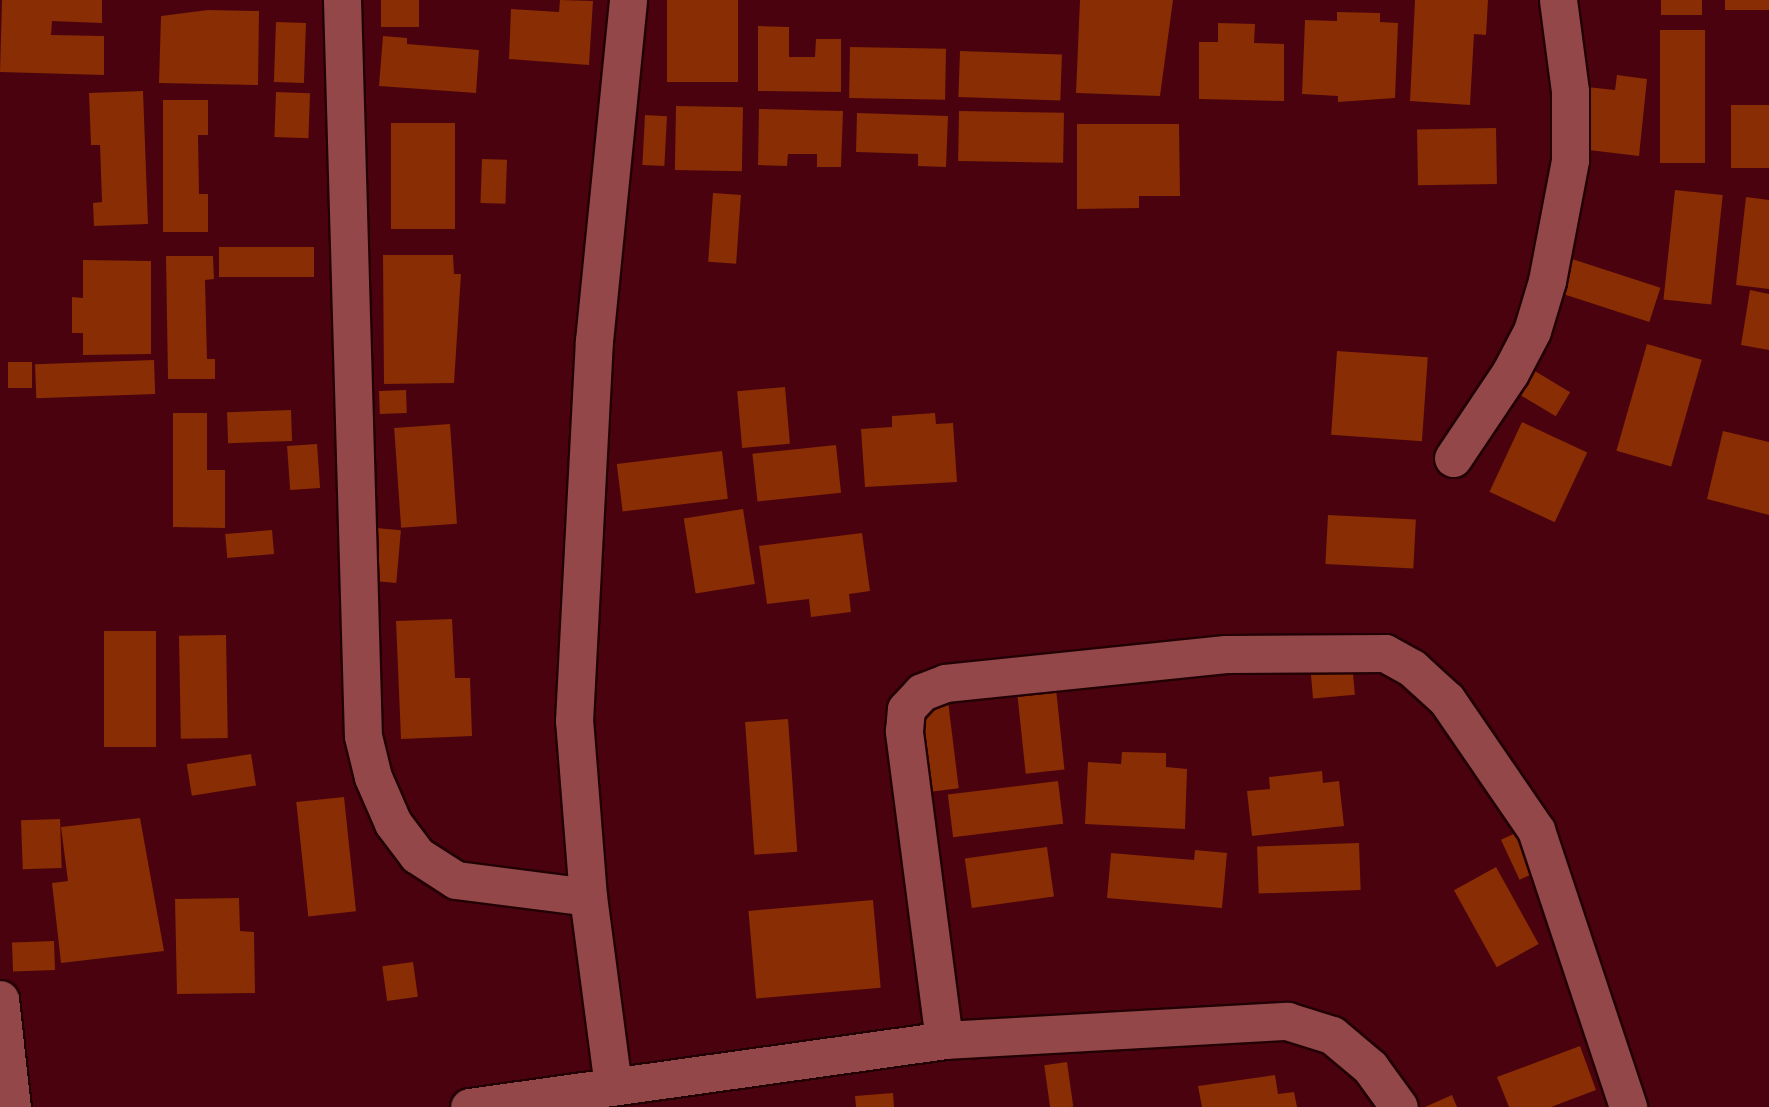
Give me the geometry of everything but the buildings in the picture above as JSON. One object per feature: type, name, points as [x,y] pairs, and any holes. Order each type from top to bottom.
[{"type":"street","points":[[342,0],[362,736],[373,777],[393,823],[417,855],[456,880],[588,897]]},
{"type":"street","points":[[613,1086],[588,897],[574,721],[594,341],[628,0]]},
{"type":"street","points":[[1453,458],[1510,373],[1532,331],[1547,281],[1570,160],[1570,91],[1558,0]]},
{"type":"street","points":[[944,1040],[904,731],[906,709],[922,692],[945,683],[1226,654],[1385,653],[1412,668],[1447,699],[1536,830],[1628,1107]]},
{"type":"street","points":[[0,999],[12,1107]]},
{"type":"street","points":[[469,1107],[944,1040],[1287,1021],[1332,1035],[1370,1067],[1399,1107]]}]
